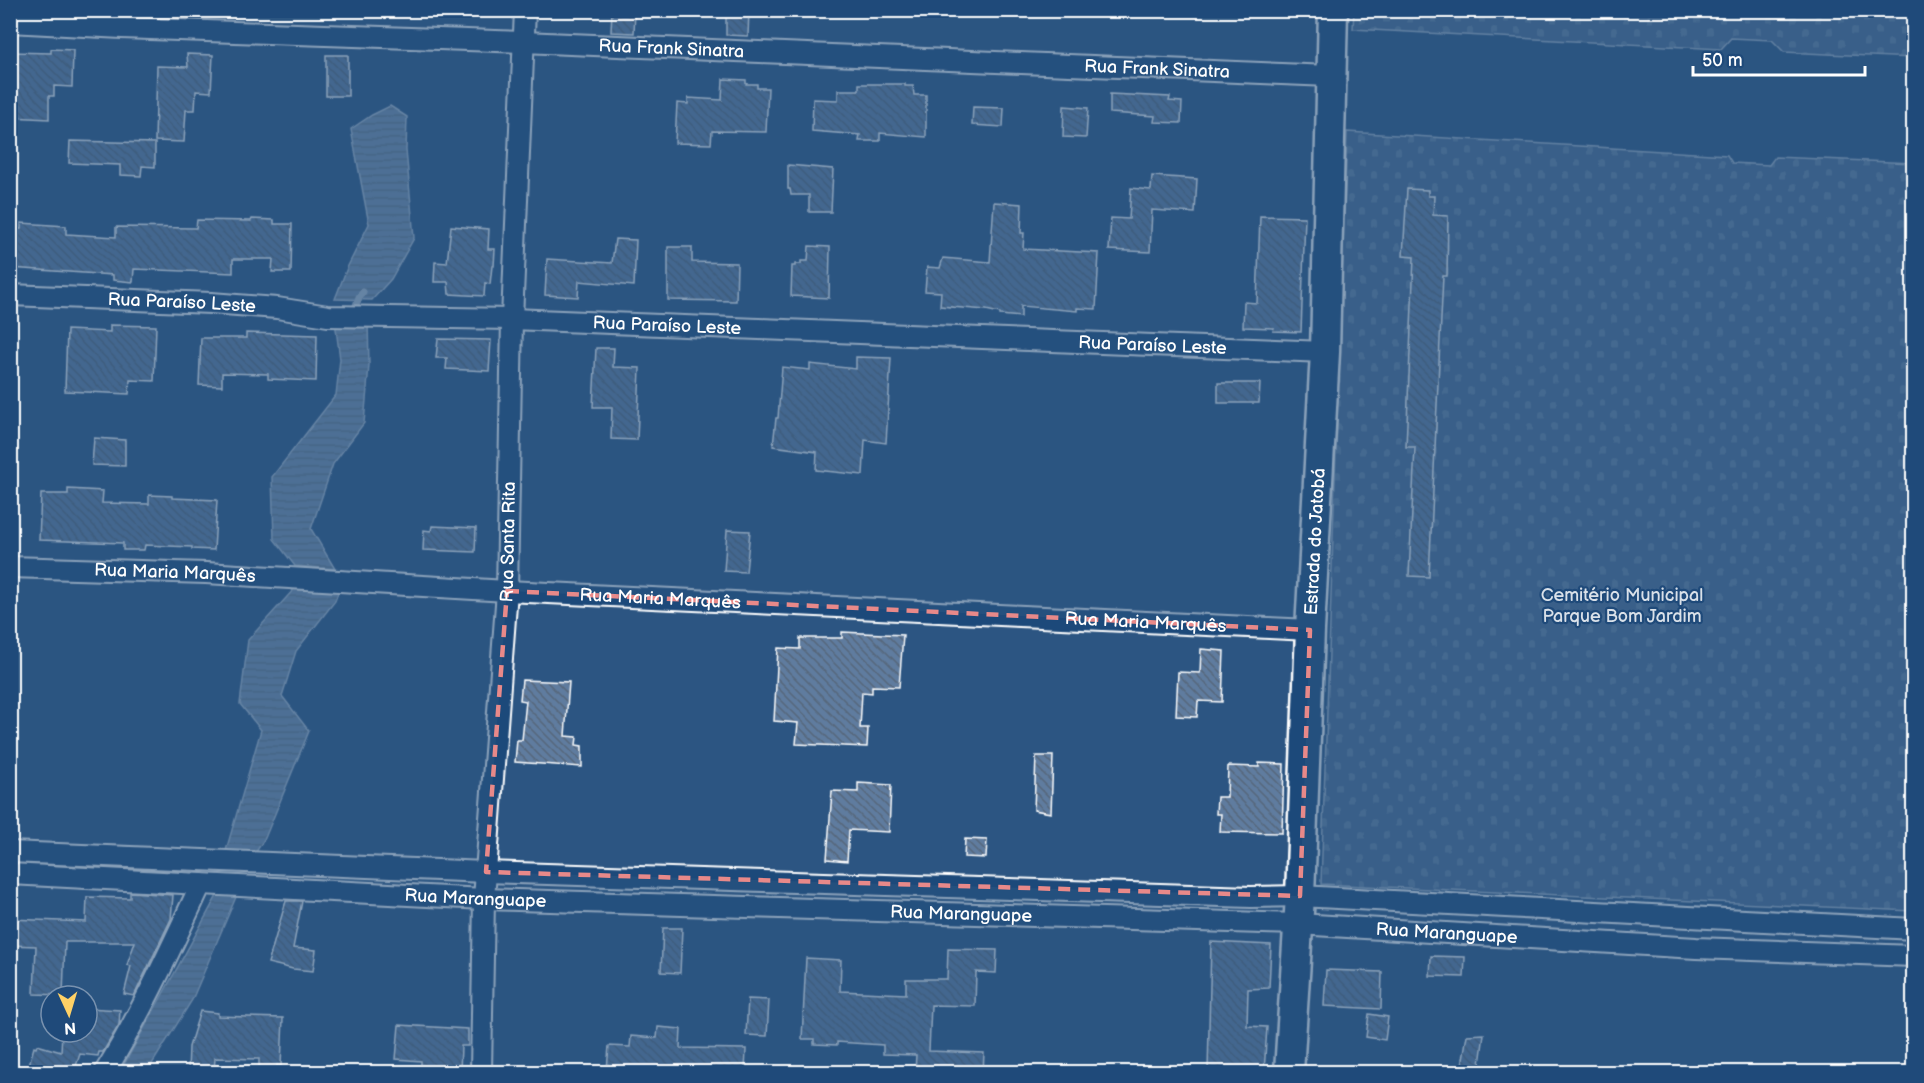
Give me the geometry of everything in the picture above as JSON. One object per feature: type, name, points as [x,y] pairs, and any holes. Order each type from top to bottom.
[{"type":"street","name":"Rua Santa Rita","points":[[481,1072],[484,899],[507,591],[512,319],[525,10]]},
{"type":"street","name":"Estrada do Jatobá","points":[[1289,1072],[1300,896],[1310,630],[1325,352],[1333,10]]},
{"type":"street","name":"Rua Frank Sinatra","points":[[10,22],[1330,76]]},
{"type":"street","name":"Rua Paraíso Leste","points":[[10,295],[212,303],[277,308],[328,316],[512,319],[1325,352]]},
{"type":"street","name":"Rua Maria Marquês","points":[[10,567],[206,573],[507,591],[1310,630]]},
{"type":"street","name":"Rua Maranguape","points":[[10,852],[486,872],[1239,897],[1300,896],[1914,929]]},
{"type":"street","name":"Rua Maranguape","points":[[10,874],[484,899],[1298,924],[1696,948],[1914,956]]},
{"type":"street","points":[[105,1072],[123,1044],[158,976],[201,884]]},
{"type":"highlighted area","points":[[507,591],[1310,630],[1300,896],[486,872]]},
{"type":"green space","points":[[1354,10],[1913,11],[1913,58],[1784,52],[1772,40],[1731,38],[1721,49],[1353,29]]},
{"type":"green space","name":"Cemitério Municipal Parque Bom Jardim","points":[[1347,132],[1727,155],[1732,163],[1769,165],[1775,157],[1913,163],[1913,911],[1321,884]]},
{"type":"shaded area","points":[[390,106],[407,117],[406,150],[414,238],[391,279],[372,300],[335,299],[347,268],[369,224],[351,129]]},
{"type":"shaded area","points":[[335,321],[368,321],[369,365],[364,423],[333,464],[311,529],[335,569],[295,566],[274,539],[272,477],[336,395],[340,359]]},
{"type":"shaded area","points":[[296,587],[339,590],[335,601],[296,651],[282,696],[309,731],[265,838],[254,855],[225,854],[261,730],[240,704],[248,640]]},
{"type":"shaded area","points":[[239,890],[192,1000],[147,1072],[120,1072],[218,894]]},
{"type":"building","points":[[612,10],[635,10],[634,33],[611,32]]},
{"type":"building","points":[[726,10],[749,10],[748,36],[726,35]]},
{"type":"building","points":[[51,49],[73,50],[72,87],[54,86],[54,96],[49,96],[49,119],[10,117],[10,52],[51,53]]},
{"type":"building","points":[[187,54],[213,55],[211,92],[196,91],[195,110],[186,110],[184,142],[155,141],[157,66],[188,67]]},
{"type":"building","points":[[326,55],[348,55],[348,96],[326,96]]},
{"type":"building","points":[[723,79],[746,80],[746,84],[757,84],[757,88],[768,88],[766,132],[712,131],[711,144],[675,143],[677,103],[688,104],[688,98],[722,100]]},
{"type":"building","points":[[859,84],[905,84],[905,86],[913,86],[914,95],[926,95],[926,137],[880,133],[880,141],[859,141],[860,135],[812,131],[813,99],[838,100],[838,90],[859,90]]},
{"type":"building","points":[[1110,94],[1170,97],[1169,101],[1182,102],[1181,123],[1154,122],[1155,116],[1110,113]]},
{"type":"building","points":[[1064,106],[1088,108],[1086,138],[1063,137]]},
{"type":"building","points":[[973,107],[1004,108],[1003,127],[972,125]]},
{"type":"building","points":[[70,141],[155,143],[155,167],[142,166],[141,176],[120,175],[120,165],[69,163]]},
{"type":"building","points":[[788,165],[833,169],[831,212],[809,212],[809,195],[791,195],[788,189]]},
{"type":"building","points":[[1152,176],[1197,179],[1195,213],[1152,210],[1150,252],[1109,250],[1111,218],[1129,219],[1131,188],[1151,190]]},
{"type":"building","points":[[1407,189],[1428,190],[1428,196],[1434,196],[1433,215],[1448,216],[1447,276],[1443,276],[1429,577],[1409,576],[1415,447],[1406,447],[1414,257],[1403,256]]},
{"type":"building","points":[[994,202],[1022,204],[1023,249],[1099,253],[1096,309],[1077,308],[1077,311],[1021,306],[1021,317],[1000,315],[1000,313],[986,310],[940,306],[941,292],[925,291],[927,267],[940,268],[943,258],[990,262]]},
{"type":"building","points":[[1260,216],[1305,217],[1301,332],[1243,327],[1244,302],[1257,303]]},
{"type":"building","points":[[252,219],[274,220],[274,224],[292,224],[291,272],[272,272],[273,259],[233,259],[233,273],[134,269],[133,282],[113,280],[113,275],[10,268],[10,229],[21,229],[21,223],[66,226],[66,234],[116,237],[116,227],[196,228],[197,220],[251,221]]},
{"type":"building","points":[[451,226],[489,229],[488,249],[495,249],[494,266],[492,266],[490,284],[485,283],[484,296],[449,294],[448,282],[434,282],[435,262],[447,263]]},
{"type":"building","points":[[615,239],[636,240],[634,286],[579,281],[578,297],[545,295],[547,259],[612,263]]},
{"type":"building","points":[[809,246],[830,247],[829,298],[791,296],[792,266],[801,264],[801,261],[808,261]]},
{"type":"building","points":[[668,247],[692,247],[692,262],[737,263],[736,301],[668,300]]},
{"type":"building","points":[[110,325],[156,326],[154,381],[130,380],[129,394],[65,391],[67,330],[110,332]]},
{"type":"building","points":[[246,333],[317,335],[316,381],[268,379],[268,374],[222,373],[222,386],[199,385],[201,338],[246,338]]},
{"type":"building","points":[[438,339],[491,340],[489,371],[446,369],[447,358],[436,358]]},
{"type":"building","points":[[596,348],[614,348],[613,367],[640,368],[637,440],[611,439],[612,407],[593,407]]},
{"type":"building","points":[[856,357],[891,358],[886,443],[865,440],[863,475],[816,470],[817,452],[773,446],[782,367],[810,370],[810,364],[856,369]]},
{"type":"building","points":[[1218,383],[1260,383],[1259,403],[1218,403]]},
{"type":"building","points":[[94,438],[125,440],[125,466],[92,465]]},
{"type":"building","points":[[68,489],[103,491],[102,503],[149,504],[149,495],[217,500],[214,550],[145,545],[144,550],[123,550],[123,543],[39,540],[41,494],[68,494]]},
{"type":"building","points":[[432,526],[476,528],[475,552],[423,550],[424,530],[431,531]]},
{"type":"building","points":[[727,530],[750,531],[746,572],[724,571]]},
{"type":"building","points":[[842,632],[903,635],[899,687],[872,686],[872,693],[862,692],[860,728],[868,728],[867,747],[796,744],[798,723],[774,721],[778,648],[800,649],[800,638],[842,638]]},
{"type":"building","points":[[1201,649],[1224,651],[1222,702],[1198,701],[1197,717],[1176,716],[1178,672],[1200,673]]},
{"type":"building","points":[[522,680],[569,682],[565,736],[577,737],[576,745],[582,746],[582,767],[515,762],[517,740],[522,740],[526,701],[520,700]]},
{"type":"building","points":[[1036,756],[1053,756],[1051,813],[1034,810]]},
{"type":"building","points":[[1259,763],[1284,764],[1282,833],[1220,832],[1221,814],[1216,814],[1217,797],[1227,797],[1228,766],[1259,767]]},
{"type":"building","points":[[858,783],[891,785],[889,832],[849,830],[847,861],[827,859],[832,791],[858,792]]},
{"type":"building","points":[[965,839],[987,840],[986,858],[964,857]]},
{"type":"building","points":[[130,892],[173,895],[171,919],[134,996],[124,994],[131,966],[127,965],[135,942],[65,942],[63,984],[39,984],[39,994],[34,994],[36,946],[10,945],[10,919],[86,922],[87,897],[130,898]]},
{"type":"building","points":[[286,901],[302,901],[293,948],[316,950],[313,971],[268,963]]},
{"type":"building","points":[[663,928],[682,928],[680,973],[661,972]]},
{"type":"building","points":[[1211,942],[1271,945],[1269,988],[1248,989],[1247,1026],[1267,1027],[1264,1072],[1208,1072]]},
{"type":"building","points":[[948,949],[997,950],[996,973],[976,972],[975,1006],[931,1005],[929,1051],[984,1053],[983,1072],[915,1072],[916,1055],[883,1054],[883,1045],[837,1042],[837,1045],[814,1044],[814,1039],[802,1039],[806,958],[841,960],[840,991],[906,994],[906,979],[947,979]]},
{"type":"building","points":[[1431,956],[1465,957],[1464,977],[1430,976]]},
{"type":"building","points":[[1326,970],[1382,972],[1381,1009],[1324,1006]]},
{"type":"building","points":[[748,999],[769,1000],[767,1036],[746,1035]]},
{"type":"building","points":[[99,1009],[120,1010],[119,1025],[103,1052],[99,1052],[98,1056],[80,1054],[74,1072],[30,1072],[30,1061],[34,1047],[36,1048],[37,1045],[61,1052],[61,1044],[99,1044]]},
{"type":"building","points":[[200,1011],[218,1013],[218,1016],[283,1018],[281,1066],[277,1065],[276,1072],[259,1072],[259,1059],[215,1058],[214,1072],[188,1072],[189,1047]]},
{"type":"building","points":[[1369,1014],[1388,1017],[1385,1040],[1366,1037]]},
{"type":"building","points":[[399,1025],[468,1029],[468,1046],[461,1046],[460,1072],[421,1072],[421,1061],[396,1059]]},
{"type":"building","points":[[658,1027],[681,1029],[680,1048],[746,1049],[745,1072],[610,1072],[610,1069],[607,1070],[609,1046],[630,1047],[631,1036],[657,1038]]},
{"type":"building","points":[[1484,1034],[1479,1072],[1461,1071],[1467,1035]]},
{"type":"waterway","points":[[353,314],[363,292]]}]
